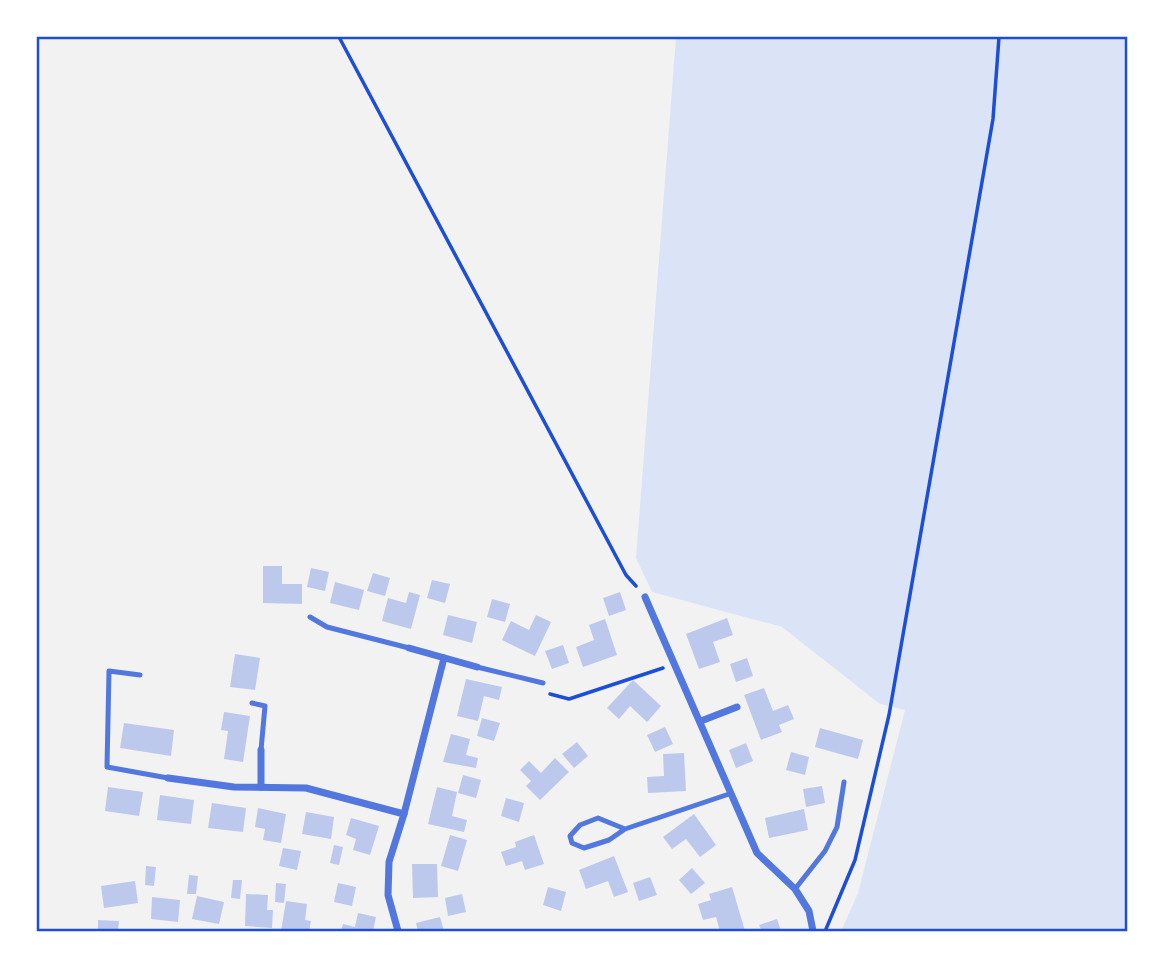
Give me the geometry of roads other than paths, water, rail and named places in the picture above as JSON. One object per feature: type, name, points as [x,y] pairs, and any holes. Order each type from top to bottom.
[{"type":"street","points":[[645,597],[757,853],[795,889],[809,911],[813,931]]},
{"type":"street","points":[[409,648],[477,667]]},
{"type":"street","points":[[398,931],[388,895],[388,862],[404,814],[444,658]]},
{"type":"street","points":[[701,721],[737,707]]},
{"type":"street","points":[[261,750],[261,787]]},
{"type":"street","points":[[168,778],[234,787],[306,788],[404,814]]},
{"type":"lane","points":[[310,617],[327,627],[409,648]]},
{"type":"lane","points":[[477,667],[543,683]]},
{"type":"lane","points":[[140,675],[108,671],[107,767],[168,778]]},
{"type":"lane","points":[[252,703],[265,706],[261,750]]},
{"type":"lane","points":[[795,889],[825,851],[837,827],[844,782]]},
{"type":"lane","points":[[625,829],[598,818],[580,825],[570,836],[572,843],[584,848],[609,840],[625,829],[729,794]]}]
